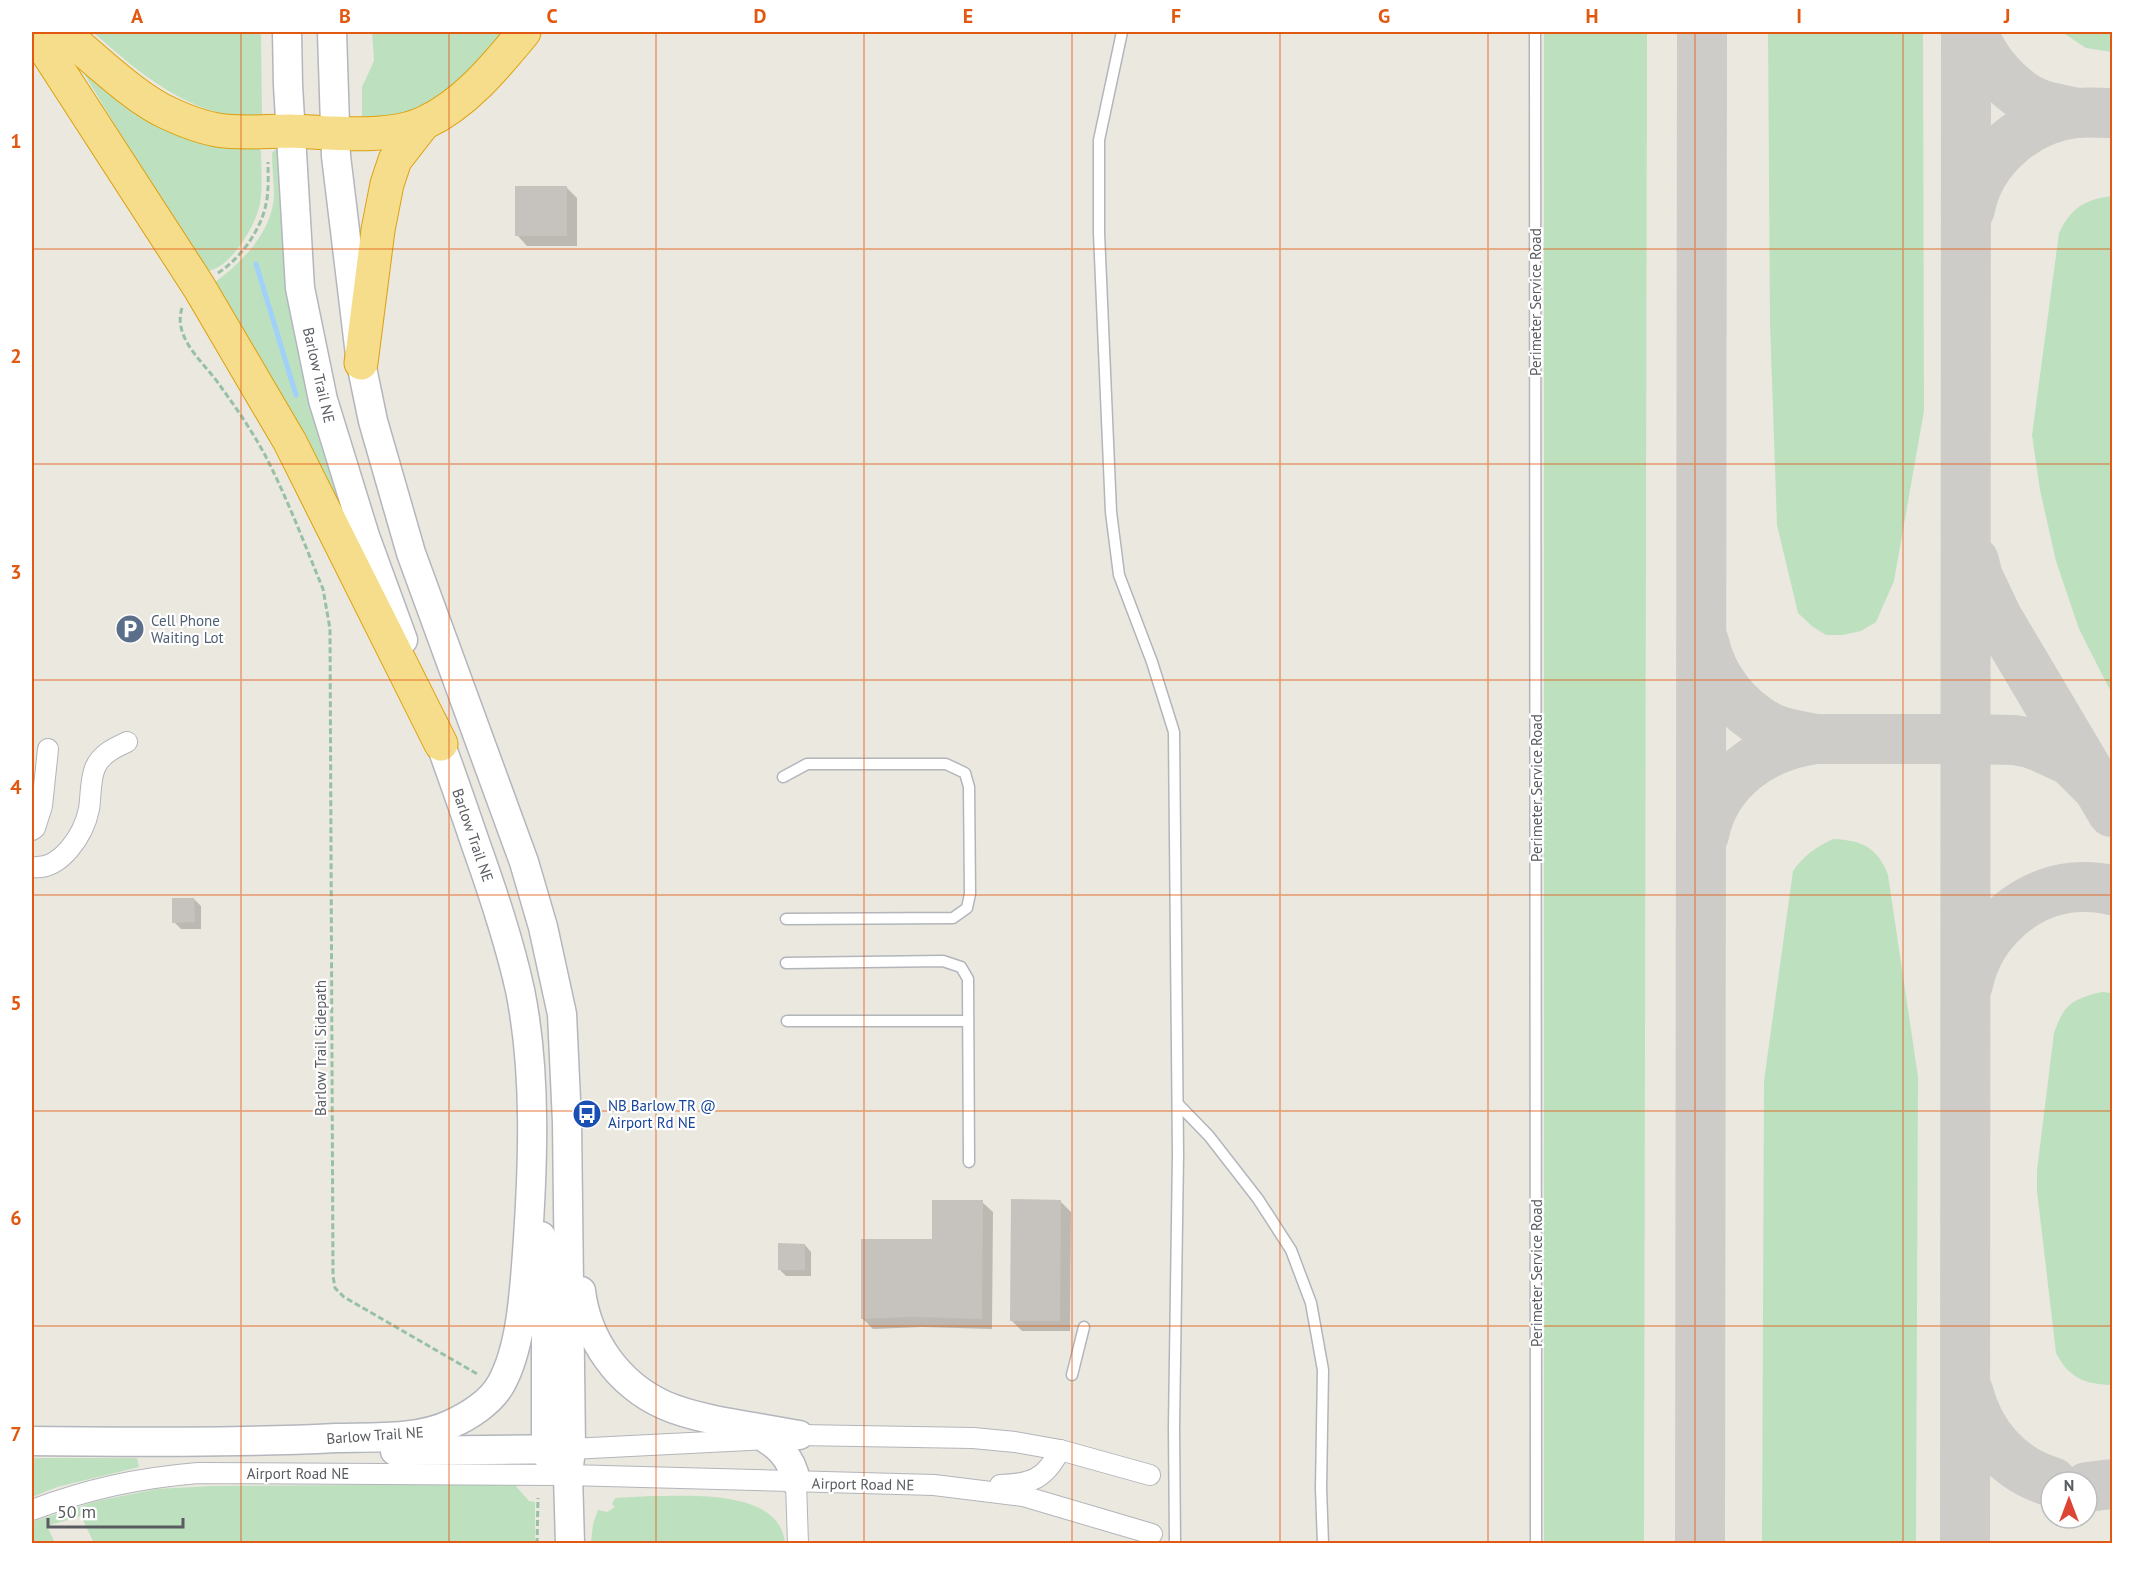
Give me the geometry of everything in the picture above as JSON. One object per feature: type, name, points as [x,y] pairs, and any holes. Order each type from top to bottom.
[{"type":"highway","points":[[34,32],[199,287],[290,442],[441,744]]},
{"type":"highway","points":[[62,32],[139,95],[167,113],[191,123],[217,130],[385,133],[423,124],[442,113],[470,92],[524,32]]},
{"type":"highway","points":[[361,363],[378,230],[387,184],[394,160],[423,124]]},
{"type":"main road","name":"Barlow Trail NE","points":[[246,1442],[419,1433],[450,1425],[480,1407],[499,1387],[506,1374],[516,1338],[525,1282],[533,1176],[529,1071],[521,994],[505,929],[365,536],[323,400],[300,288],[287,32]]},
{"type":"main road","points":[[333,32],[335,132],[361,363],[373,421],[411,553],[524,862],[551,958],[562,1014],[569,1202],[562,1458]]},
{"type":"main road","points":[[533,1176],[546,1278],[570,1544]]},
{"type":"main road","points":[[569,1202],[583,1308],[589,1326],[606,1357],[631,1385],[665,1406],[749,1430],[768,1439],[781,1449],[791,1462],[796,1482]]},
{"type":"main road","points":[[713,1419],[799,1435]]},
{"type":"main road","name":"Airport Road NE","points":[[32,1442],[246,1442]]},
{"type":"main road","points":[[246,1442],[364,1451],[562,1458]]},
{"type":"street","points":[[32,867],[39,868],[60,859],[75,842],[88,812],[95,768],[108,752],[127,742]]},
{"type":"street","points":[[32,830],[35,828],[42,806],[48,749]]},
{"type":"street","points":[[562,1458],[799,1435],[973,1438],[1060,1450],[1150,1475]]},
{"type":"street","points":[[934,1485],[1030,1482],[1045,1474],[1060,1450]]},
{"type":"street","name":"Airport Road NE","points":[[32,1510],[111,1484],[154,1477],[198,1473],[562,1458],[796,1482],[934,1485],[1023,1496],[1152,1534]]},
{"type":"street","points":[[796,1482],[798,1544]]},
{"type":"lane","points":[[1122,32],[1099,140],[1099,233],[1111,512],[1119,575],[1152,662],[1174,732],[1178,1104],[1175,1544]]},
{"type":"lane","name":"Perimeter Service Road","points":[[1535,32],[1536,1544]]},
{"type":"lane","points":[[783,777],[807,764],[946,764],[965,774],[969,787],[967,909],[953,918],[786,919]]},
{"type":"lane","points":[[786,963],[943,961],[961,967],[968,979],[969,1162]]},
{"type":"lane","points":[[787,1021],[968,1021]]},
{"type":"lane","points":[[1178,1104],[1209,1136],[1258,1199],[1291,1250],[1311,1303],[1323,1370],[1321,1488],[1323,1544]]},
{"type":"lane","points":[[1072,1375],[1084,1327]]},
{"type":"path","points":[[209,278],[230,265],[238,256],[263,216],[267,202],[267,162]]},
{"type":"path","name":"Barlow Trail Sidepath","points":[[183,305],[179,320],[180,329],[220,384],[270,465],[323,589],[330,629],[334,1282],[344,1298],[488,1381]]},
{"type":"path","points":[[537,1544],[538,1498]]},
{"type":"green space","points":[[93,32],[261,32],[262,114],[257,119],[233,116],[188,101],[148,78]]},
{"type":"green space","points":[[372,32],[509,32],[479,69],[413,115],[362,119],[362,87],[374,61]]},
{"type":"green space","points":[[1544,32],[1647,32],[1644,1543],[1544,1543]]},
{"type":"green space","points":[[1768,32],[1923,32],[1924,411],[1894,581],[1876,622],[1861,631],[1843,635],[1826,635],[1798,613],[1777,525],[1770,324]]},
{"type":"green space","points":[[2062,32],[2112,32],[2112,52],[2086,48]]},
{"type":"green space","points":[[92,67],[142,113],[171,132],[208,144],[261,151],[261,190],[258,212],[240,246],[222,265],[213,270],[203,271],[83,72]]},
{"type":"green space","points":[[278,149],[361,552],[214,283],[253,246],[268,222],[274,196],[272,153]]},
{"type":"green space","points":[[2112,196],[2112,694],[2079,629],[2056,561],[2040,490],[2032,435],[2059,233],[2069,217],[2080,206]]},
{"type":"green space","points":[[1833,839],[1852,841],[1868,847],[1879,858],[1888,875],[1918,1077],[1916,1543],[1762,1543],[1764,1081],[1793,871],[1811,852]]},
{"type":"green space","points":[[2102,992],[2112,993],[2111,1385],[2078,1378],[2066,1368],[2056,1353],[2037,1191],[2037,1170],[2054,1033],[2070,1004],[2083,997]]},
{"type":"green space","points":[[32,1458],[137,1458],[139,1467],[57,1487],[32,1497]]},
{"type":"green space","points":[[514,1484],[529,1501],[535,1502],[535,1543],[94,1543],[81,1516],[47,1526],[55,1543],[32,1544],[32,1522],[97,1501],[157,1489],[212,1486]]},
{"type":"green space","points":[[709,1497],[751,1504],[767,1513],[779,1525],[785,1543],[591,1543],[593,1524],[598,1510],[607,1512],[615,1507],[612,1504],[615,1498]]},
{"type":"building","points":[[515,186],[567,186],[567,236],[515,236]]},
{"type":"building","points":[[172,898],[194,898],[195,922],[172,923]]},
{"type":"building","points":[[1011,1199],[1061,1200],[1060,1321],[1010,1321]]},
{"type":"building","points":[[932,1200],[983,1200],[982,1319],[911,1317],[861,1319],[861,1239],[932,1239]]},
{"type":"building","points":[[778,1243],[805,1244],[805,1270],[778,1270]]},
{"type":"waterway","points":[[256,264],[296,395]]},
{"type":"taxiway","points":[[1700,1544],[1702,32]]},
{"type":"taxiway","points":[[1965,1544],[1966,32]]},
{"type":"taxiway","points":[[1973,32],[1991,64],[2018,92],[2039,104],[2076,113]]},
{"type":"taxiway","points":[[1970,209],[1983,174],[2007,144],[2022,133],[2057,117],[2076,113],[2112,113]]},
{"type":"taxiway","points":[[1974,561],[1978,577],[1997,617],[2090,774]]},
{"type":"taxiway","points":[[1704,642],[1713,669],[1720,681],[1747,712],[1776,730],[1816,739]]},
{"type":"taxiway","points":[[1704,835],[1719,797],[1744,769],[1778,749],[1816,739],[1966,739],[2015,740],[2030,743],[2071,761],[2098,788],[2112,812]]},
{"type":"taxiway","points":[[1968,984],[1983,946],[2009,915],[2026,903],[2044,894],[2064,889],[2088,887],[2112,890]]},
{"type":"taxiway","points":[[1968,1391],[1980,1422],[1998,1448],[2009,1459],[2039,1477]]},
{"type":"taxiway","points":[[2099,1486],[2112,1484]]},
{"type":"place","name":"Cell Phone Waiting Lot","points":[[130,629]]},
{"type":"place","name":"NB Barlow TR @ Airport Rd NE","points":[[587,1114]]}]
